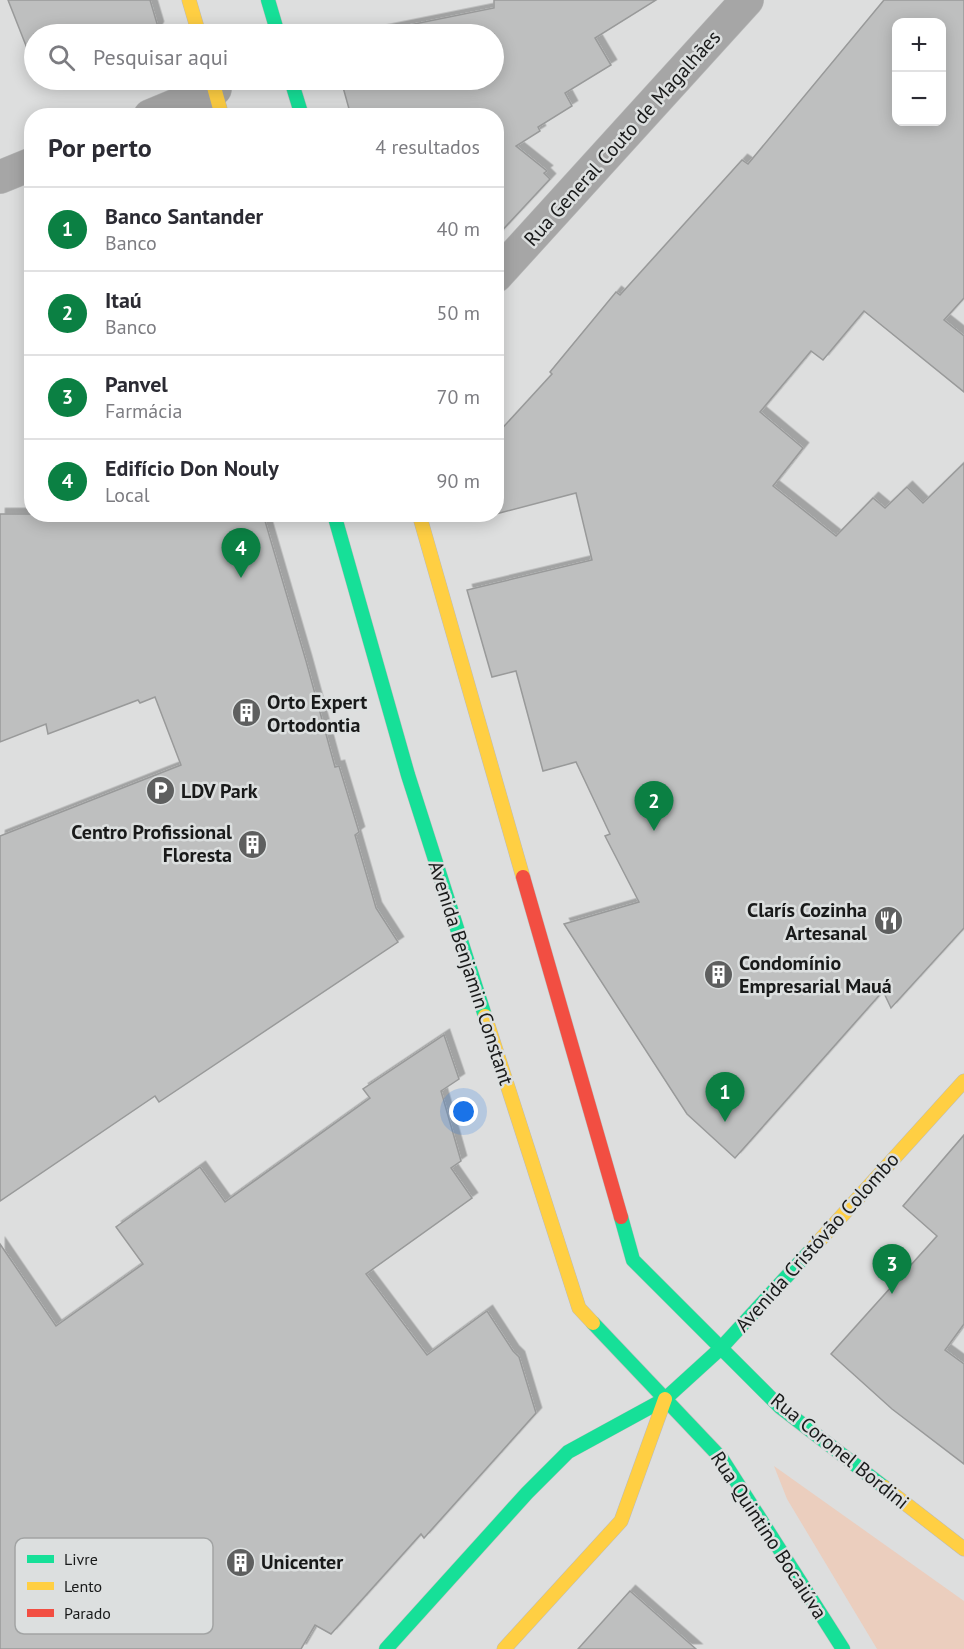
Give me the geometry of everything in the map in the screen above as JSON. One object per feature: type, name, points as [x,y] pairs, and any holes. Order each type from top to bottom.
[{"type":"main road","points":[[189,0],[196,24]]},
{"type":"main road","points":[[268,0],[275,24]]},
{"type":"main road","points":[[294,90],[300,108]]},
{"type":"main road","name":"Avenida Benjamin Constant","points":[[336,522],[408,776],[579,1308],[666,1399]]},
{"type":"main road","points":[[421,522],[633,1260],[721,1348]]},
{"type":"main road","name":"Avenida Cristóvão Colombo","points":[[386,1649],[527,1493],[568,1452],[666,1399],[721,1348],[964,1082]]},
{"type":"main road","name":"Rua Coronel Bordini","points":[[721,1348],[780,1407],[964,1549]]},
{"type":"main road","name":"Avenida Cristóvão Colombo","points":[[504,1649],[621,1521],[666,1399]]},
{"type":"main road","name":"Rua Quintino Bocaiúva","points":[[666,1399],[722,1459],[843,1649]]},
{"type":"street","name":"Rua General Couto de Magalhães","points":[[504,267],[747,0]]},
{"type":"street","points":[[175,108],[216,95]]},
{"type":"street","points":[[0,177],[24,167]]},
{"type":"shaded area","points":[[774,1466],[964,1601],[964,1649],[877,1649],[787,1499]]},
{"type":"building","points":[[8,0],[150,0],[157,24],[24,24],[24,41]]},
{"type":"building","points":[[494,0],[656,0],[595,38],[611,65],[565,93],[572,106],[538,127],[540,131],[516,146],[547,171],[544,173],[550,179],[504,228],[504,108],[349,108],[344,90],[504,90],[504,24],[415,24],[494,8]]},
{"type":"building","points":[[884,0],[964,0],[964,298],[944,320],[964,336],[964,392],[864,311],[823,360],[811,351],[760,412],[803,448],[773,486],[836,536],[873,498],[885,508],[907,487],[923,503],[964,463],[964,928],[891,1008],[883,991],[735,1158],[687,1114],[564,924],[639,902],[605,836],[610,834],[576,762],[543,771],[516,671],[492,677],[467,590],[592,560],[576,493],[504,512],[504,426],[552,374],[550,372],[616,292],[620,295],[742,160],[748,164]]},
{"type":"building","points":[[0,514],[24,514],[24,522],[265,522],[335,767],[339,766],[359,832],[355,835],[376,908],[398,942],[159,1102],[155,1096],[0,1201],[0,836],[181,765],[155,697],[140,703],[138,700],[48,734],[46,724],[0,742]]},
{"type":"building","points":[[444,1035],[459,1079],[441,1091],[461,1161],[451,1168],[472,1198],[366,1274],[427,1355],[487,1311],[519,1357],[536,1413],[424,1538],[421,1534],[331,1634],[315,1625],[301,1649],[0,1649],[0,1244],[56,1326],[143,1264],[116,1227],[200,1167],[225,1202],[370,1098],[363,1089]]},
{"type":"building","points":[[964,1135],[964,1324],[945,1350],[964,1364],[964,1464],[892,1409],[831,1354],[937,1236],[903,1206]]},
{"type":"building","points":[[630,1591],[696,1649],[578,1649]]},
{"type":"traffic: fast","points":[[268,0],[275,24]]},
{"type":"traffic: fast","points":[[294,90],[300,108]]},
{"type":"traffic: fast","points":[[336,522],[408,775],[485,1016]]},
{"type":"traffic: fast","points":[[621,1217],[633,1260],[780,1407],[884,1487]]},
{"type":"traffic: fast","points":[[386,1649],[527,1493],[568,1452],[665,1399],[721,1348],[811,1250]]},
{"type":"traffic: fast","points":[[593,1323],[722,1459],[843,1649]]},
{"type":"traffic: slow","points":[[189,0],[196,24]]},
{"type":"traffic: slow","points":[[215,90],[220,108]]},
{"type":"traffic: slow","points":[[421,522],[523,877]]},
{"type":"traffic: slow","points":[[485,1016],[579,1308],[593,1323]]},
{"type":"traffic: slow","points":[[811,1250],[964,1081]]},
{"type":"traffic: slow","points":[[504,1649],[621,1521],[665,1399]]},
{"type":"traffic: slow","points":[[884,1487],[964,1549]]},
{"type":"traffic: jam","points":[[523,877],[621,1217]]},
{"type":"place","name":"Edifício Don Nouly","points":[[241,578]]},
{"type":"place","name":"Orto Expert Ortodontia","points":[[246,713]]},
{"type":"place","name":"LDV Park","points":[[160,791]]},
{"type":"place","name":"Itaú","points":[[654,831]]},
{"type":"place","name":"Centro Profissional Floresta","points":[[253,844]]},
{"type":"place","name":"Clarís Cozinha Artesanal","points":[[888,921]]},
{"type":"place","name":"Condomínio Empresarial Mauá","points":[[718,974]]},
{"type":"place","name":"Banco Santander","points":[[725,1122]]},
{"type":"place","name":"Panvel","points":[[892,1294]]},
{"type":"place","name":"Unicenter","points":[[240,1562]]}]
